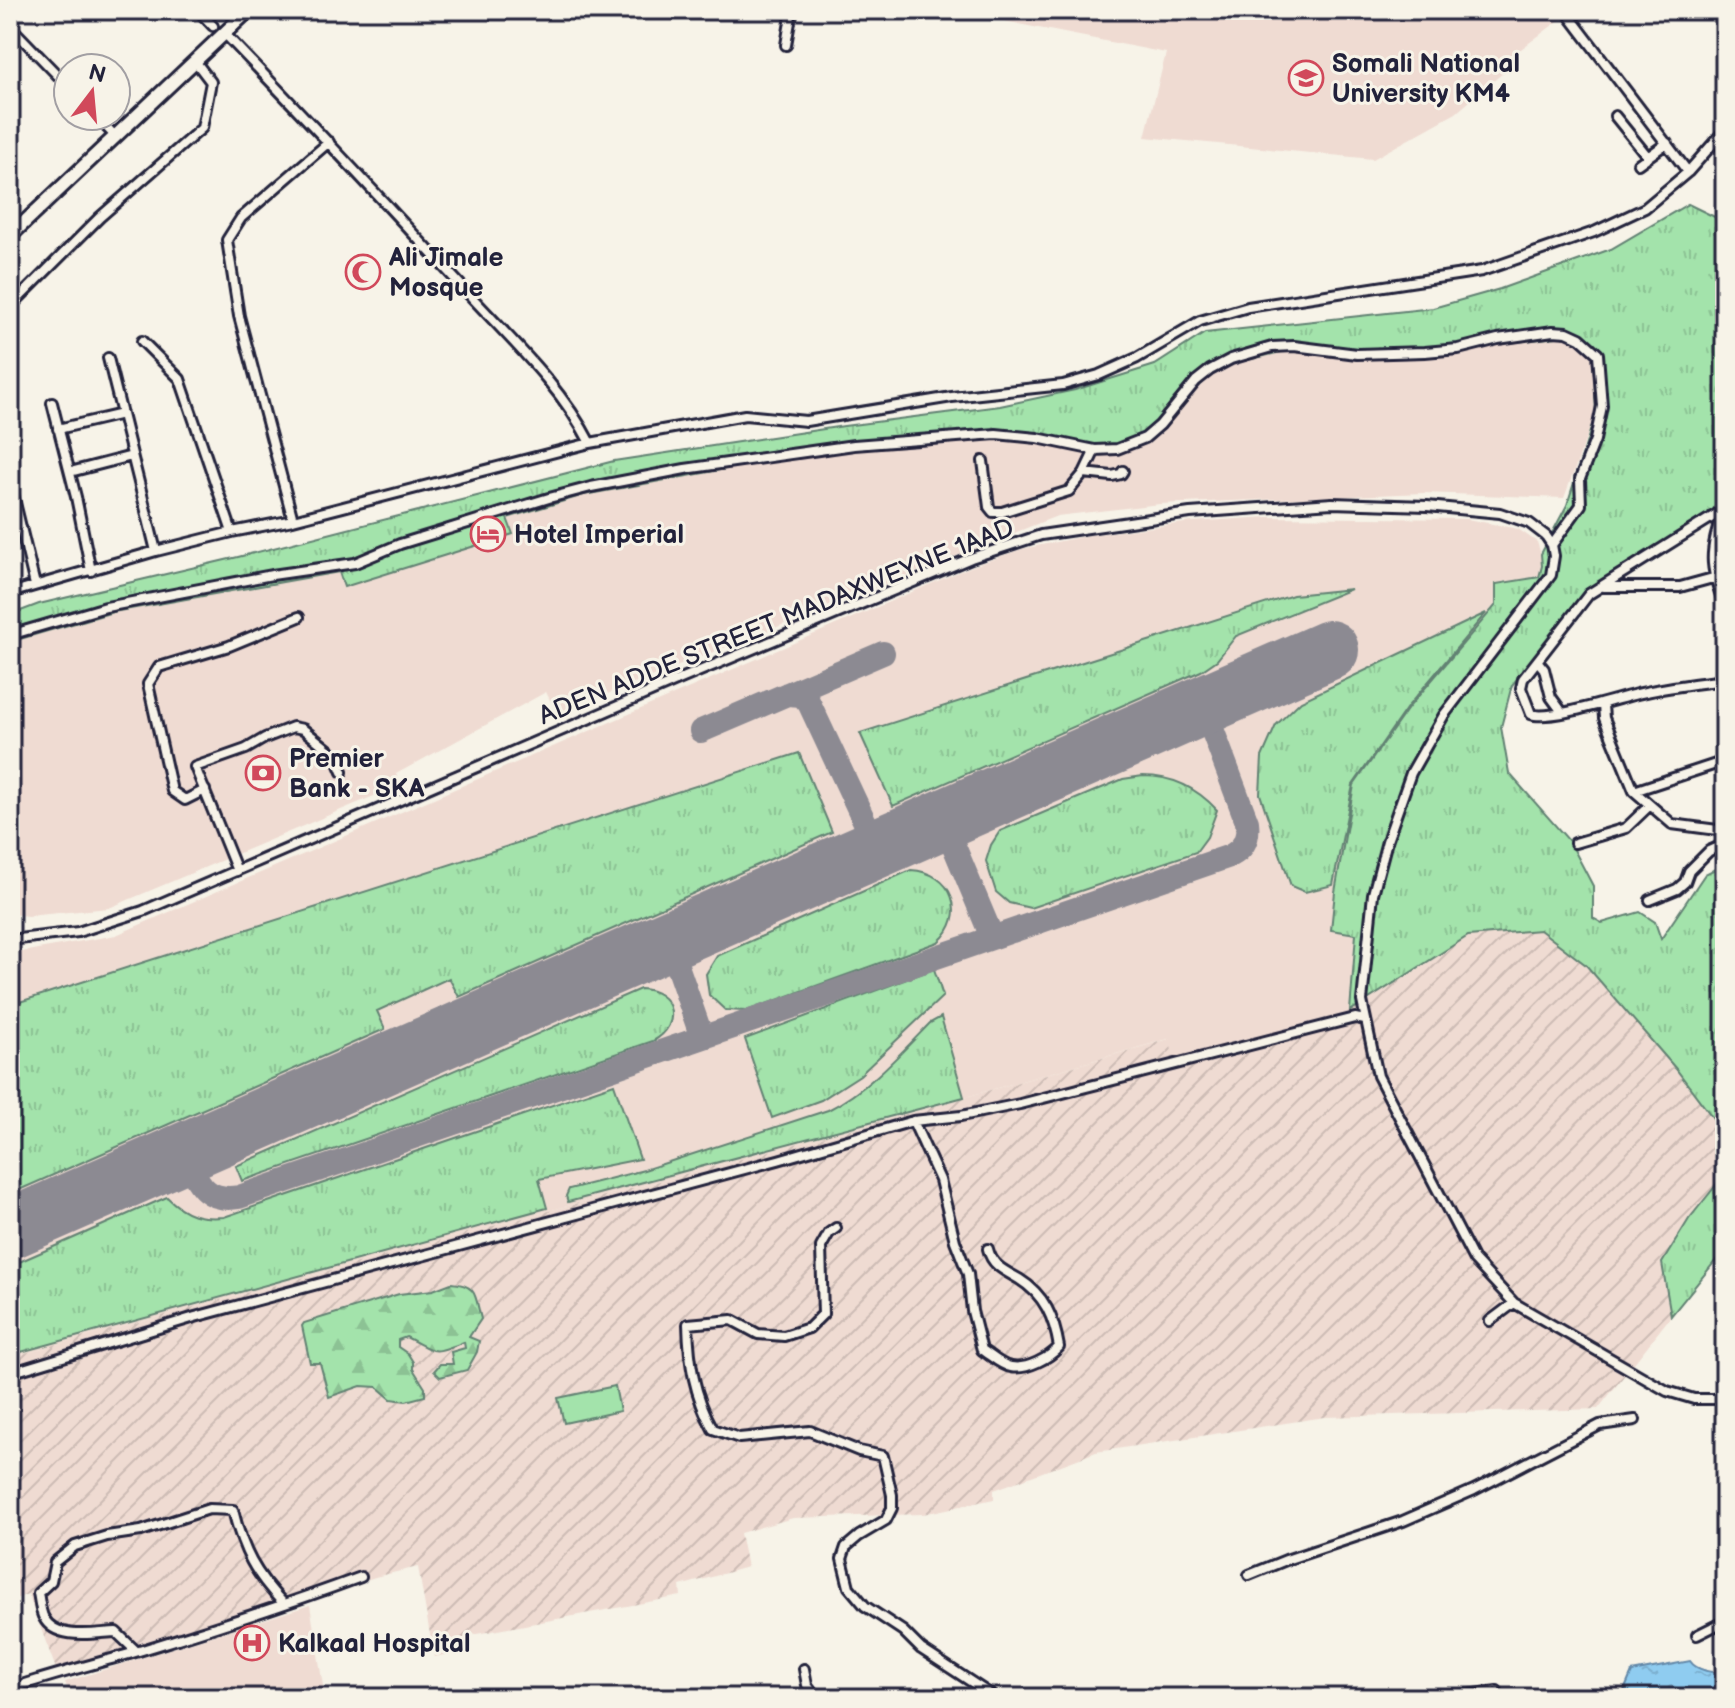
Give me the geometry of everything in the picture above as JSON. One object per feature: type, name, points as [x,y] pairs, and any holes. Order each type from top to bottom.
[{"type":"main road","points":[[10,236],[195,61],[218,30],[249,10]]},
{"type":"street","points":[[198,10],[329,142],[548,382],[582,427],[590,443]]},
{"type":"street","points":[[786,45],[792,10]]},
{"type":"street","points":[[1571,18],[1688,172]]},
{"type":"street","points":[[10,26],[52,69]]},
{"type":"street","points":[[10,307],[100,217],[202,128],[211,82],[195,61]]},
{"type":"street","points":[[1615,116],[1648,157]]},
{"type":"street","points":[[10,593],[156,551],[293,520],[590,443],[745,415],[806,421],[952,397],[1063,385],[1099,375],[1137,358],[1200,321],[1248,307],[1482,271],[1594,232],[1645,208],[1688,172],[1725,130]]},
{"type":"street","points":[[111,132],[115,136]]},
{"type":"street","points":[[293,520],[239,316],[227,240],[241,218],[329,142]]},
{"type":"street","points":[[1638,164],[1667,143]]},
{"type":"street","points":[[10,635],[66,616],[106,607],[272,575],[355,563],[414,540],[549,498],[699,467],[854,445],[996,434],[1037,438],[1095,450],[1117,449],[1145,438],[1160,425],[1196,381],[1210,370],[1251,351],[1294,346],[1335,353],[1425,352],[1458,349],[1538,332],[1567,332],[1589,344],[1598,354],[1602,406],[1595,440],[1580,479],[1581,505],[1552,545],[1553,566],[1545,586],[1444,715],[1411,773],[1387,841],[1373,894],[1362,1001],[1378,1076],[1474,1260],[1514,1303],[1667,1391],[1694,1399],[1725,1399]]},
{"type":"street","points":[[142,341],[180,379],[232,532]]},
{"type":"street","points":[[108,358],[156,551]]},
{"type":"street","points":[[52,403],[91,571]]},
{"type":"street","points":[[58,429],[122,414]]},
{"type":"street","points":[[983,461],[989,507],[993,512],[1069,491],[1084,473],[1095,450]]},
{"type":"street","points":[[70,472],[132,456]]},
{"type":"street","points":[[1084,473],[1112,476],[1123,471]]},
{"type":"street","points":[[10,482],[35,585]]},
{"type":"street","name":"ADEN ADDE STREET MADAXWEYNE 1AAD","points":[[10,940],[78,932],[111,923],[870,600],[971,558],[1041,535],[1190,513],[1332,503],[1427,506],[1500,513],[1538,528],[1552,545]]},
{"type":"street","points":[[1724,509],[1712,563],[1713,578],[1725,606]]},
{"type":"street","points":[[1724,509],[1589,594],[1539,663],[1523,679],[1521,688],[1531,714],[1537,717],[1603,705],[1633,695],[1725,680]]},
{"type":"street","points":[[1604,587],[1680,587],[1713,578]]},
{"type":"street","points":[[205,790],[185,800],[172,791],[148,684],[159,667],[229,646],[299,617]]},
{"type":"street","points":[[1539,663],[1544,669],[1551,697],[1562,712]]},
{"type":"street","points":[[1603,705],[1604,718],[1634,791],[1672,824],[1725,831]]},
{"type":"street","points":[[237,871],[195,767],[246,749],[289,727],[303,729],[317,739],[335,755],[342,772]]},
{"type":"street","points":[[1634,791],[1725,761]]},
{"type":"street","points":[[1575,843],[1626,828],[1649,806]]},
{"type":"street","points":[[1650,900],[1677,889],[1685,882],[1689,871],[1709,851],[1725,844]]},
{"type":"street","points":[[10,1373],[195,1317],[913,1121],[961,1116],[1020,1104],[1355,1018],[1365,1020]]},
{"type":"street","points":[[913,1121],[940,1180],[955,1241],[968,1274],[972,1311],[982,1350],[1010,1367],[1024,1366],[1050,1357],[1059,1347],[1055,1320],[1041,1298],[996,1265],[988,1249]]},
{"type":"street","points":[[836,1228],[821,1247],[823,1314],[809,1328],[784,1336],[758,1334],[732,1320],[688,1324],[689,1360],[700,1405],[713,1429],[739,1438],[810,1431],[859,1451],[883,1456],[892,1508],[886,1520],[846,1547],[842,1559],[849,1587],[865,1606],[903,1631],[921,1649],[996,1698]]},
{"type":"street","points":[[1490,1321],[1514,1303]]},
{"type":"street","points":[[1249,1575],[1403,1521],[1464,1495],[1600,1425],[1635,1420]]},
{"type":"street","points":[[136,1651],[116,1632],[60,1632],[44,1620],[38,1593],[51,1581],[55,1562],[75,1546],[107,1536],[141,1531],[209,1509],[233,1510],[260,1579],[284,1604]]},
{"type":"street","points":[[10,1689],[361,1577]]},
{"type":"street","points":[[1697,1635],[1725,1621]]},
{"type":"street","points":[[804,1669],[807,1685],[817,1698]]},
{"type":"street","points":[[1446,1698],[1497,1691]]},
{"type":"shaded area","name":"Somali National University KM4","points":[[948,10],[1573,10],[1509,58],[1511,66],[1456,113],[1373,159],[1145,137],[1166,53]]},
{"type":"shaded area","points":[[1565,336],[1593,353],[1596,412],[1564,498],[1424,493],[1160,504],[1057,516],[557,714],[546,692],[396,774],[400,785],[109,908],[28,916],[10,914],[10,642],[113,612],[339,572],[345,587],[512,534],[507,518],[584,495],[828,450],[1298,348],[1502,343]]},
{"type":"shaded area","points":[[1268,517],[1467,519],[1518,529],[1537,542],[1541,554],[1539,578],[1496,605],[1409,707],[1349,809],[1331,930],[1356,934],[1350,1015],[1175,1062],[1168,1039],[910,1113],[10,1357],[10,954],[116,935],[970,567],[1022,549],[1090,535],[1192,522]]},
{"type":"shaded area","points":[[1540,930],[1586,965],[1676,1069],[1725,1134],[1725,1174],[1689,1219],[1662,1263],[1671,1316],[1598,1409],[1325,1417],[1096,1452],[994,1490],[994,1499],[923,1514],[793,1518],[740,1533],[747,1567],[680,1586],[681,1596],[471,1635],[471,1649],[434,1657],[418,1567],[56,1669],[28,1594],[10,1601],[10,1357],[910,1113],[1169,1039],[1175,1061],[1349,1015],[1350,1011],[1468,936]]},
{"type":"shaded area","name":"Kalkaal Hospital","points":[[310,1605],[325,1698],[71,1698],[65,1682]]},
{"type":"green space","points":[[1688,204],[1725,222],[1725,502],[1584,597],[1512,685],[1501,727],[1509,773],[1570,842],[1593,886],[1593,918],[1602,923],[1640,912],[1655,922],[1661,939],[1705,874],[1725,864],[1725,1134],[1676,1069],[1586,965],[1540,930],[1468,936],[1350,1011],[1356,934],[1331,930],[1354,785],[1409,707],[1496,605],[1496,584],[1539,577],[1541,554],[1567,505],[1596,412],[1593,353],[1565,336],[1411,355],[1298,348],[1218,367],[1152,435],[1097,452],[1014,436],[828,450],[584,495],[507,518],[513,534],[344,587],[339,572],[113,612],[10,642],[10,615],[39,604],[238,557],[614,461],[1000,406],[1075,390],[1155,365],[1205,333],[1433,308],[1500,289],[1611,249]]},
{"type":"green space","points":[[1351,589],[1236,636],[1217,660],[1201,671],[893,806],[860,733],[1293,595]]},
{"type":"green space","points":[[1486,613],[1408,706],[1353,785],[1333,885],[1305,892],[1291,886],[1260,794],[1262,757],[1276,725],[1301,701]]},
{"type":"green space","points":[[799,753],[832,832],[459,997],[449,978],[377,1011],[385,1029],[10,1194],[10,1005]]},
{"type":"green space","points":[[1143,776],[1164,778],[1184,785],[1217,810],[1207,837],[1196,852],[1030,908],[1009,903],[996,892],[986,861],[1000,831],[1123,779]]},
{"type":"green space","points":[[911,870],[937,878],[952,897],[953,920],[938,942],[746,1011],[725,1010],[709,995],[706,974],[717,956]]},
{"type":"green space","points":[[934,969],[943,996],[860,1075],[821,1100],[772,1118],[745,1039]]},
{"type":"green space","points":[[640,989],[661,995],[670,1009],[668,1026],[653,1041],[242,1181],[236,1166]]},
{"type":"green space","points":[[941,1017],[964,1097],[568,1202],[566,1196],[569,1189],[644,1170],[828,1110],[870,1082],[930,1023]]},
{"type":"green space","points":[[614,1084],[640,1159],[539,1179],[547,1208],[10,1355],[10,1266],[167,1197],[193,1214],[224,1217]]},
{"type":"green space","points":[[1725,1174],[1725,1249],[1671,1316],[1662,1263],[1689,1219]]},
{"type":"green space","points":[[451,1283],[471,1289],[481,1319],[469,1337],[479,1341],[467,1370],[440,1377],[434,1371],[440,1364],[453,1364],[451,1352],[465,1348],[464,1342],[434,1350],[406,1337],[398,1340],[398,1347],[413,1362],[413,1369],[425,1388],[425,1396],[406,1401],[391,1399],[377,1387],[361,1386],[329,1397],[320,1363],[310,1363],[302,1326],[304,1323],[399,1294],[433,1290]]},
{"type":"green space","points":[[615,1386],[620,1411],[564,1423],[558,1398]]},
{"type":"water","points":[[1690,1661],[1706,1671],[1725,1670],[1725,1698],[1621,1698],[1632,1672]]},
{"type":"taxiway","points":[[701,731],[883,653]]},
{"type":"taxiway","points":[[787,694],[802,695],[809,703],[877,848]]},
{"type":"taxiway","points":[[183,1153],[209,1193],[227,1198],[239,1197],[1230,856],[1244,842],[1247,822],[1203,705]]},
{"type":"taxiway","points":[[943,820],[992,937]]},
{"type":"taxiway","points":[[668,940],[698,1026]]},
{"type":"runway","points":[[10,1229],[1329,650]]},
{"type":"place","name":"Somali National University KM4","points":[[1306,78]]},
{"type":"place","name":"Ali Jimale Mosque","points":[[363,272]]},
{"type":"place","name":"Hotel Imperial","points":[[488,534]]},
{"type":"place","name":"Premier Bank - SKA","points":[[263,773]]},
{"type":"place","name":"Kalkaal Hospital","points":[[252,1643]]}]
